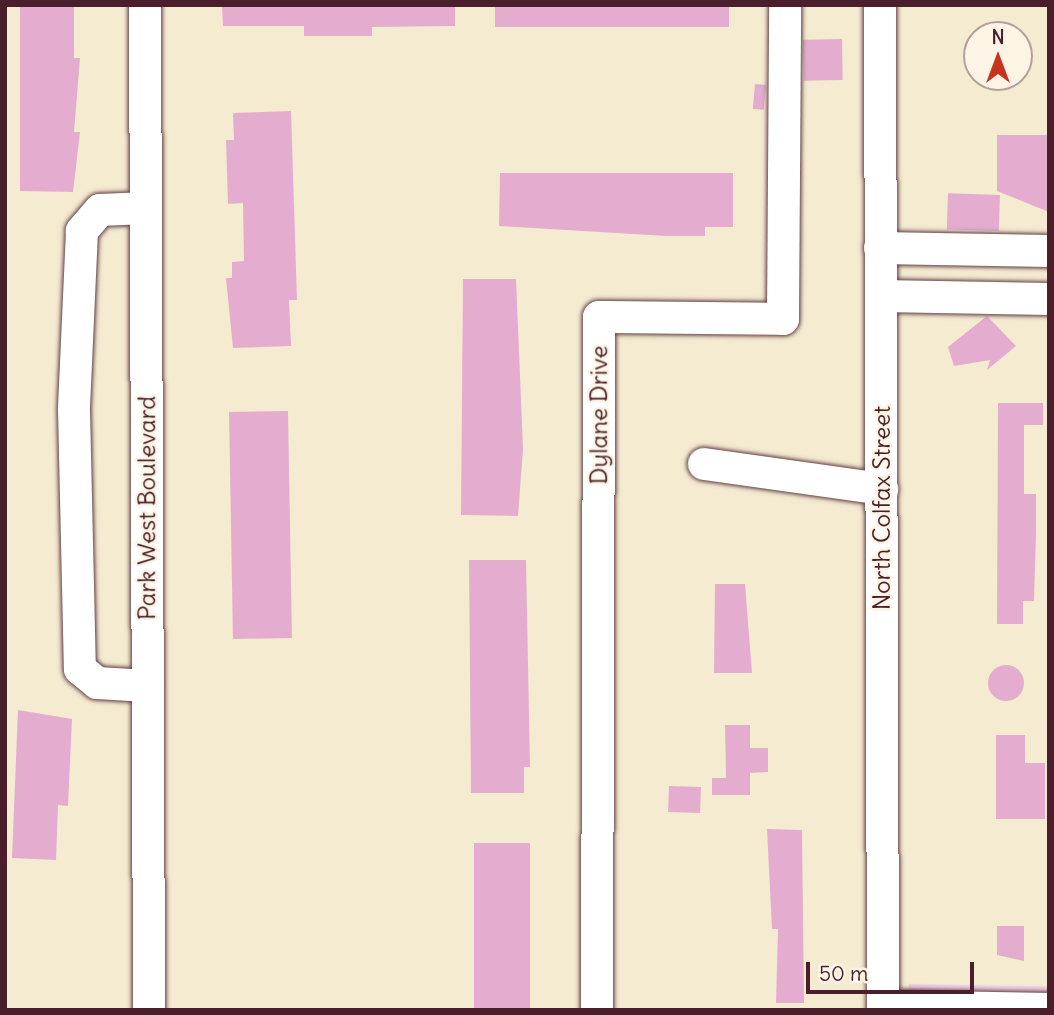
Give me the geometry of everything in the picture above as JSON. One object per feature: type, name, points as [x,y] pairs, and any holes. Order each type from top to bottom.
[{"type":"street","name":"Park West Boulevard","points":[[145,5],[149,1010]]},
{"type":"street","name":"Dylane Drive","points":[[597,1010],[599,317],[783,318],[785,5]]},
{"type":"street","name":"North Colfax Street","points":[[880,5],[883,1008]]},
{"type":"street","points":[[146,208],[100,210],[82,232],[76,255],[74,410],[80,669],[97,683],[148,685]]},
{"type":"street","points":[[880,248],[1049,251]]},
{"type":"street","points":[[881,296],[1049,299]]},
{"type":"street","points":[[704,464],[881,489]]},
{"type":"street","points":[[883,1008],[1049,1009]]},
{"type":"shaded area","points":[[909,984],[1049,986],[1049,1010],[909,1010]]},
{"type":"building","points":[[20,5],[74,5],[74,58],[80,58],[74,132],[80,132],[73,192],[20,191]]},
{"type":"building","points":[[222,5],[455,5],[455,26],[372,27],[372,36],[304,36],[304,26],[223,26]]},
{"type":"building","points":[[495,5],[729,5],[729,27],[495,27]]},
{"type":"building","points":[[842,39],[843,80],[804,81],[803,40]]},
{"type":"building","points":[[755,84],[766,85],[764,110],[753,109]]},
{"type":"building","points":[[291,111],[297,300],[289,300],[291,346],[233,348],[226,278],[232,278],[232,262],[244,261],[243,203],[228,204],[226,140],[234,140],[233,113]]},
{"type":"building","points":[[997,135],[1049,135],[1049,212],[997,191]]},
{"type":"building","points":[[500,173],[733,173],[733,227],[705,227],[705,236],[666,236],[499,226]]},
{"type":"building","points":[[948,193],[1000,195],[999,231],[947,229]]},
{"type":"building","points":[[463,279],[516,279],[523,449],[518,516],[461,515]]},
{"type":"building","points":[[987,316],[1016,346],[987,370],[990,360],[954,366],[948,347]]},
{"type":"building","points":[[998,403],[1043,403],[1043,425],[1024,425],[1024,494],[1036,494],[1036,534],[1034,601],[1023,601],[1023,624],[997,624]]},
{"type":"building","points":[[288,411],[292,638],[233,639],[229,412]]},
{"type":"building","points":[[469,560],[526,560],[530,767],[524,767],[524,793],[471,793]]},
{"type":"building","points":[[715,584],[745,584],[752,673],[714,673]]},
{"type":"building","points":[[1006,665],[1019,670],[1024,683],[1019,696],[1006,701],[993,696],[988,683],[993,670]]},
{"type":"building","points":[[18,710],[72,719],[68,806],[58,805],[56,860],[12,858]]},
{"type":"building","points":[[725,725],[750,725],[750,748],[768,748],[768,772],[750,773],[750,795],[712,795],[712,778],[726,778]]},
{"type":"building","points":[[996,735],[1025,735],[1025,763],[1045,763],[1045,819],[996,819]]},
{"type":"building","points":[[669,786],[701,787],[700,813],[668,812]]},
{"type":"building","points":[[767,829],[802,830],[804,1003],[776,1003],[778,929],[772,929]]},
{"type":"building","points":[[474,843],[530,843],[530,1010],[474,1010]]},
{"type":"building","points":[[997,926],[1024,926],[1024,961],[997,955]]}]
